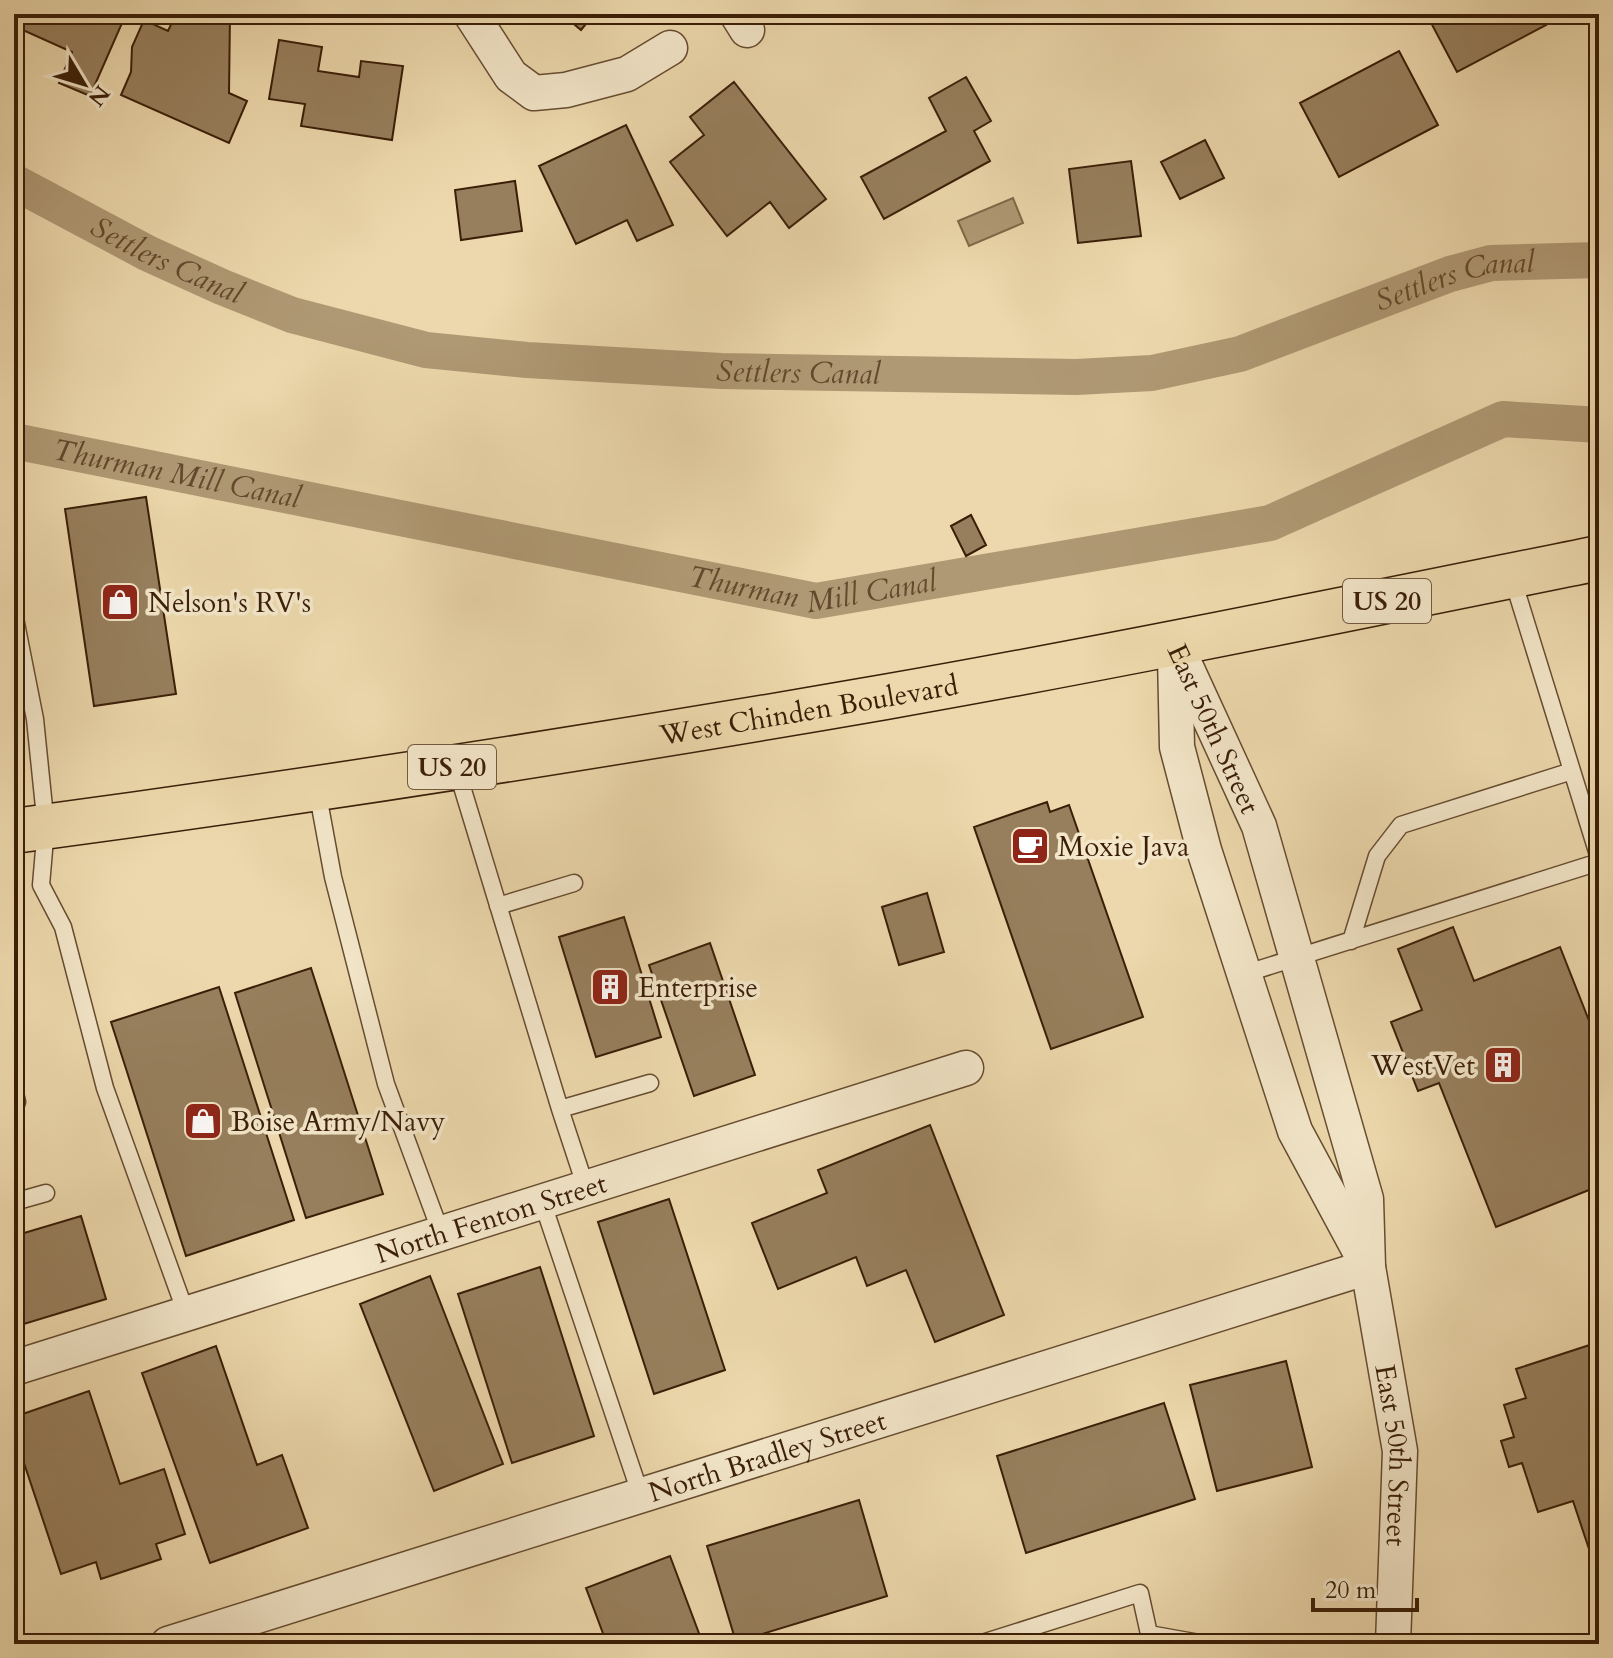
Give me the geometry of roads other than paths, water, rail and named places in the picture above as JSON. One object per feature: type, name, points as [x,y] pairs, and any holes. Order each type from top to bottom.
[{"type":"main road","name":"West Chinden Boulevard","points":[[30,829],[316,788],[875,699],[1599,558]]},
{"type":"street","points":[[471,14],[511,76],[534,93],[566,90],[627,74],[670,48]]},
{"type":"street","name":"East 50th Street","points":[[1175,643],[1259,826],[1366,1199],[1368,1267],[1400,1451],[1393,1644]]},
{"type":"street","name":"East 50th Street","points":[[1175,643],[1177,747],[1204,850],[1295,1131],[1368,1267]]},
{"type":"street","name":"North Fenton Street","points":[[14,1368],[966,1068]]},
{"type":"street","name":"North Bradley Street","points":[[168,1644],[1368,1267]]},
{"type":"lane","points":[[1244,974],[1599,860],[1512,576]]},
{"type":"lane","points":[[14,613],[35,719],[30,829],[41,885],[63,927],[105,1088],[186,1313]]},
{"type":"lane","points":[[456,766],[586,1188]]},
{"type":"lane","points":[[1351,941],[1377,856],[1401,825],[1572,771]]},
{"type":"lane","points":[[316,788],[333,877],[386,1084],[441,1233]]},
{"type":"lane","points":[[498,906],[574,883]]},
{"type":"lane","points":[[560,1109],[650,1083]]},
{"type":"lane","points":[[14,1089],[17,1102],[14,1103]]},
{"type":"lane","points":[[14,1202],[46,1193]]},
{"type":"lane","points":[[542,1201],[641,1496]]},
{"type":"lane","points":[[979,1644],[1140,1593],[1148,1639],[1205,1644]]},
{"type":"waterway","name":"Settlers Canal","points":[[14,182],[147,253],[292,315],[426,350],[527,360],[721,371],[1076,377],[1152,373],[1240,354],[1450,274],[1491,263],[1599,260]]},
{"type":"waterway","name":"Thurman Mill Canal","points":[[14,441],[816,601],[1270,523],[1503,419],[1599,425]]},
{"type":"place","name":"Nelson's RV's","points":[[120,602]]},
{"type":"place","name":"Moxie Java","points":[[1030,846]]},
{"type":"place","name":"Enterprise","points":[[610,987]]},
{"type":"place","name":"WestVet","points":[[1503,1065]]},
{"type":"place","name":"Boise Army/Navy","points":[[203,1121]]}]
